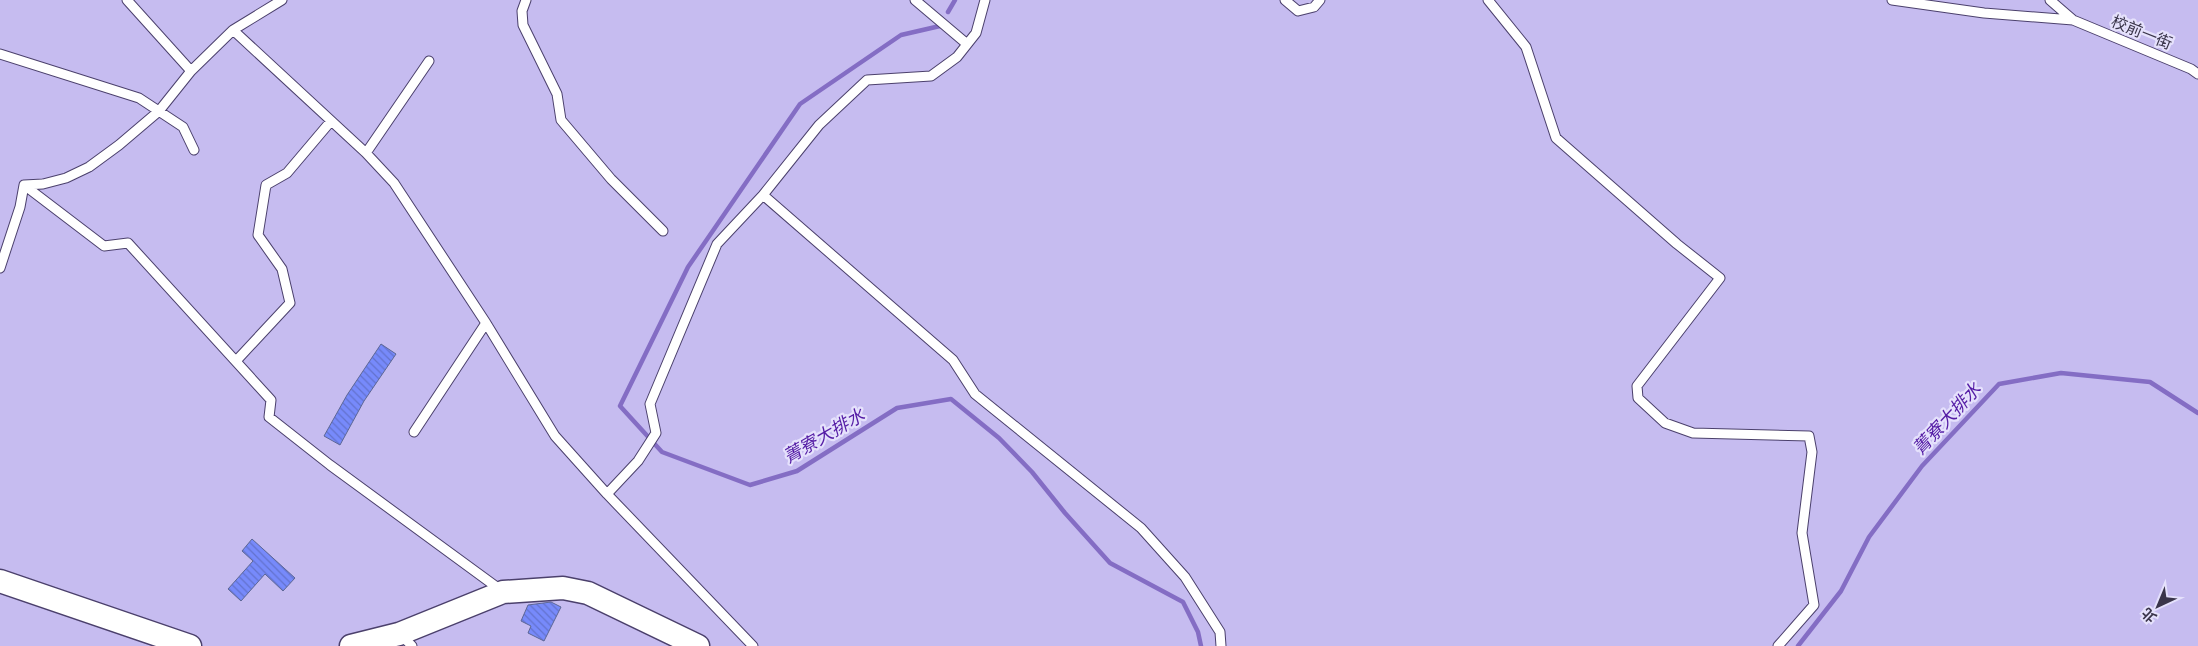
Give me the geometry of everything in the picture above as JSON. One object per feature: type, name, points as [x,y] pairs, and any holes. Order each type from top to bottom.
[{"type":"street","points":[[0,581],[190,646]]},
{"type":"street","points":[[351,646],[406,640],[503,592],[563,588],[588,593],[698,646]]},
{"type":"lane","points":[[127,0],[190,71]]},
{"type":"lane","points":[[24,185],[44,184],[66,178],[89,167],[119,145],[159,111],[190,71],[233,30],[282,0]]},
{"type":"lane","points":[[526,0],[522,11],[523,25],[557,94],[561,120],[611,180],[663,230]]},
{"type":"lane","points":[[915,0],[967,44]]},
{"type":"lane","points":[[607,494],[638,461],[656,433],[650,404],[717,244],[763,195],[820,125],[867,80],[931,76],[957,57],[976,32],[985,0]]},
{"type":"lane","points":[[1285,0],[1298,11],[1314,7],[1320,0]]},
{"type":"lane","points":[[1488,0],[1526,48],[1556,138],[1677,244],[1720,278],[1637,386],[1638,398],[1665,424],[1693,433],[1809,436],[1812,452],[1802,533],[1814,605],[1778,646]]},
{"type":"lane","points":[[1892,0],[1984,13],[2073,20]]},
{"type":"lane","name":"校前一街","points":[[2050,0],[2073,20],[2191,68],[2198,74]]},
{"type":"lane","points":[[233,30],[366,154],[394,183],[486,323],[555,436],[607,494],[754,646]]},
{"type":"lane","points":[[0,54],[139,98],[183,127],[194,150]]},
{"type":"lane","points":[[366,154],[429,61]]},
{"type":"lane","points":[[236,361],[290,303],[282,269],[258,235],[266,185],[287,173],[331,121]]},
{"type":"lane","points":[[0,268],[20,207],[24,185]]},
{"type":"lane","points":[[24,185],[104,246],[128,243],[271,400],[269,417],[330,466],[503,592]]},
{"type":"lane","points":[[763,195],[954,360],[975,394],[1141,528],[1185,577],[1220,632],[1222,646]]},
{"type":"lane","points":[[414,432],[486,323]]},
{"type":"building","points":[[381,344],[396,354],[364,401],[340,445],[324,436],[347,395]]},
{"type":"building","points":[[252,539],[295,578],[283,591],[265,574],[241,601],[228,589],[253,561],[242,551]]},
{"type":"building","points":[[551,602],[561,607],[544,641],[528,633],[531,626],[521,621],[528,605]]},
{"type":"waterway","name":"菁寮大排水","points":[[948,12],[955,0]]},
{"type":"waterway","name":"菁寮大排水","points":[[940,26],[901,35],[800,104],[688,267],[620,406],[662,452],[750,485],[797,471],[897,408],[951,399],[999,438],[1032,472],[1065,513],[1110,563],[1183,602],[1198,632],[1201,646]]},
{"type":"waterway","name":"菁寮大排水","points":[[1798,646],[1841,591],[1869,537],[1922,466],[1999,384],[2061,373],[2150,382],[2198,413]]}]
